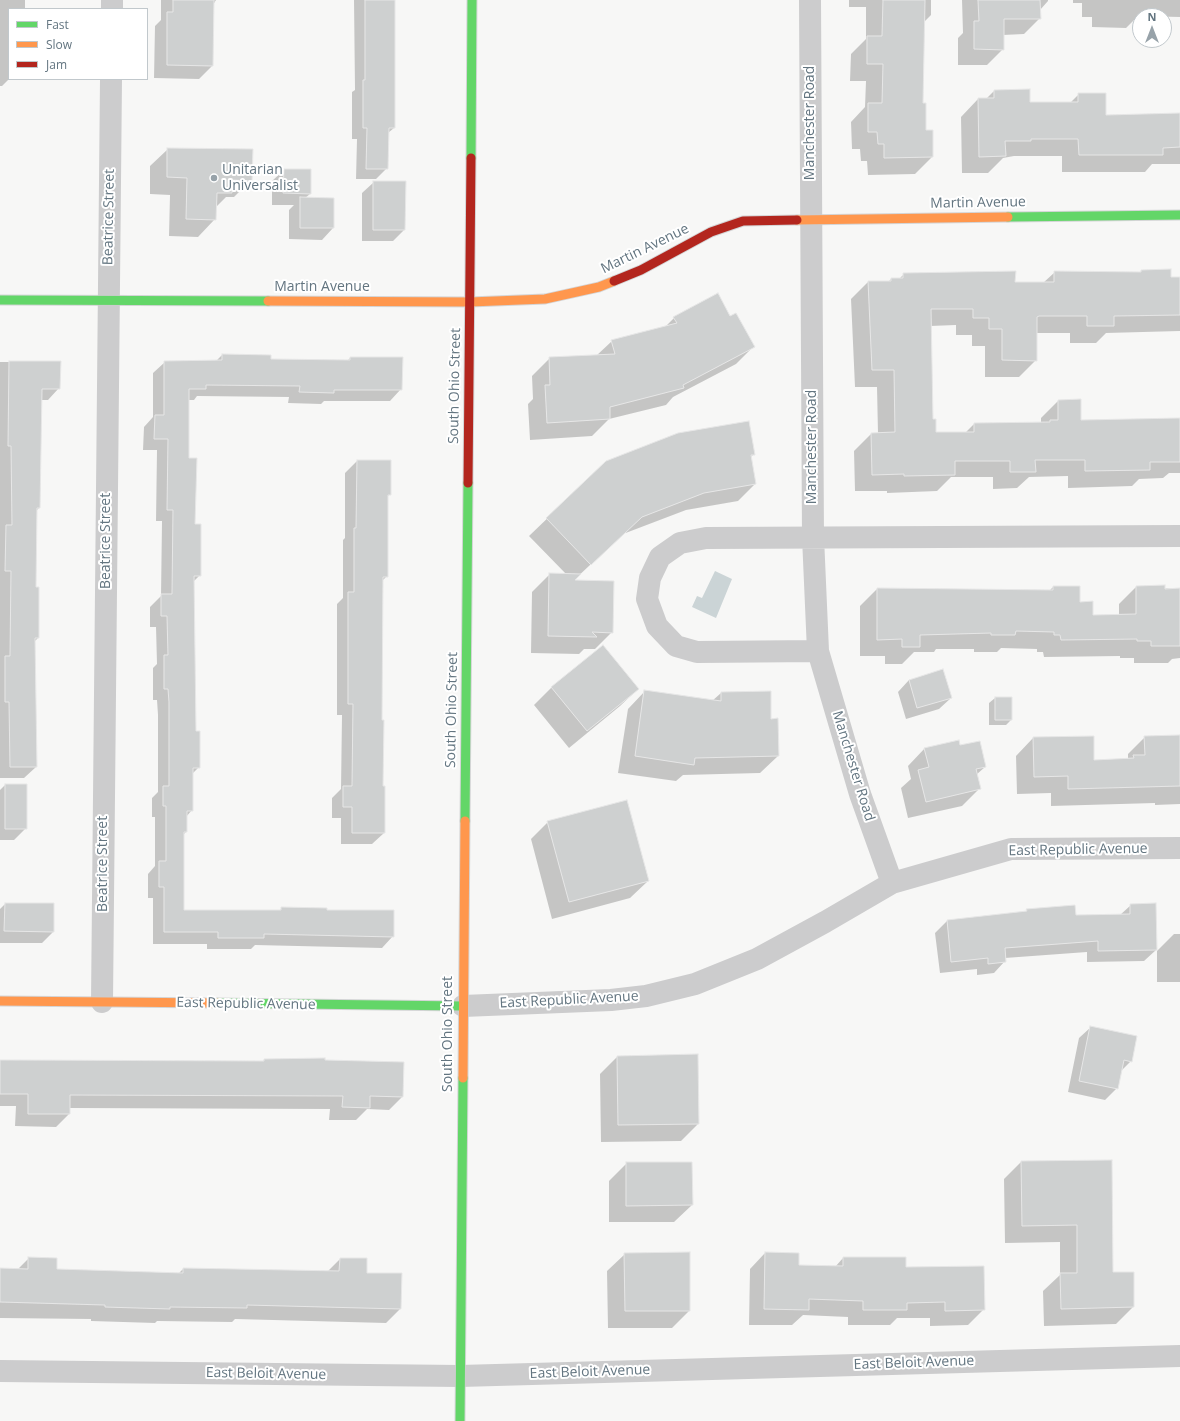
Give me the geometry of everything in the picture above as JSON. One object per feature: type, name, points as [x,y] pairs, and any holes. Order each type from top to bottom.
[{"type":"street","name":"South Ohio Street","points":[[460,1421],[472,0]]},
{"type":"street","name":"Manchester Road","points":[[810,0],[813,536],[818,651],[860,794],[892,883]]},
{"type":"street","name":"Beatrice Street","points":[[102,1002],[111,80]]},
{"type":"street","name":"Martin Avenue","points":[[0,300],[470,302],[545,299],[599,287],[641,270],[711,232],[743,221],[1180,215]]},
{"type":"street","points":[[818,651],[697,652],[676,646],[657,626],[646,600],[650,578],[660,557],[680,543],[706,538],[813,536],[1180,536]]},
{"type":"street","name":"East Republic Avenue","points":[[0,1001],[463,1006],[611,1000],[646,996],[695,984],[757,958],[825,922],[892,883],[1011,849],[1180,848]]},
{"type":"street","name":"East Beloit Avenue","points":[[0,1371],[460,1376],[1180,1356]]},
{"type":"shaded area","points":[[715,571],[732,579],[716,618],[692,607],[697,596],[702,598]]},
{"type":"building","points":[[173,0],[214,0],[213,66],[167,65],[167,12],[173,12]]},
{"type":"building","points":[[365,0],[395,0],[395,128],[389,128],[388,169],[366,169],[367,128],[363,128],[363,80],[365,80]]},
{"type":"building","points":[[883,0],[925,0],[923,103],[926,103],[926,130],[933,130],[933,157],[884,158],[884,144],[878,144],[877,132],[868,132],[868,103],[882,103],[883,64],[867,64],[867,36],[882,36]]},
{"type":"building","points":[[978,0],[1040,0],[1041,19],[1004,19],[1004,50],[974,49],[974,21],[979,21]]},
{"type":"building","points":[[1030,89],[1030,102],[1078,102],[1078,93],[1106,93],[1106,115],[1180,113],[1180,147],[1163,148],[1163,155],[1079,155],[1078,139],[1031,139],[1031,141],[1005,141],[1006,156],[979,157],[978,98],[994,98],[994,90]]},
{"type":"building","points":[[167,148],[253,149],[252,181],[232,180],[232,193],[217,193],[216,220],[186,219],[187,178],[167,177]]},
{"type":"building","points":[[284,169],[311,169],[311,194],[283,193]]},
{"type":"building","points":[[373,181],[406,181],[405,230],[373,230]]},
{"type":"building","points":[[300,197],[334,198],[334,228],[300,228]]},
{"type":"building","points":[[1171,269],[1171,277],[1180,277],[1180,315],[1114,316],[1114,326],[1087,326],[1087,316],[1039,316],[1037,317],[1037,361],[1002,360],[1002,329],[989,329],[989,318],[973,318],[973,309],[931,309],[933,419],[936,419],[936,432],[974,432],[974,423],[1050,422],[1050,420],[1058,420],[1058,400],[1081,399],[1081,420],[1180,418],[1180,462],[1150,462],[1150,470],[1085,471],[1085,460],[1035,460],[1036,472],[1010,472],[1010,461],[955,461],[955,475],[872,475],[871,433],[895,432],[894,370],[872,370],[868,281],[891,281],[891,278],[903,278],[903,273],[1016,271],[1015,282],[1054,282],[1054,271],[1141,272],[1141,270]]},
{"type":"building","points":[[718,293],[730,316],[736,313],[755,347],[683,385],[684,388],[610,407],[610,419],[547,423],[545,385],[550,385],[549,357],[615,354],[611,340],[677,323],[673,317]]},
{"type":"building","points":[[222,354],[271,355],[271,359],[350,360],[350,357],[403,357],[402,390],[334,390],[334,393],[299,392],[300,386],[206,385],[206,389],[189,389],[189,458],[197,458],[195,524],[201,524],[201,576],[194,576],[196,731],[200,731],[200,768],[193,768],[193,811],[187,811],[187,832],[184,832],[184,910],[281,910],[281,907],[327,908],[327,910],[394,910],[394,937],[264,934],[264,938],[218,938],[218,932],[164,932],[164,887],[159,887],[159,861],[166,861],[166,806],[163,806],[163,786],[169,786],[169,702],[168,689],[164,689],[164,655],[168,655],[167,616],[161,616],[161,594],[172,594],[173,510],[167,510],[168,439],[154,439],[155,415],[164,415],[164,361],[222,360]]},
{"type":"building","points":[[9,361],[61,361],[60,389],[42,389],[40,508],[37,508],[36,587],[39,587],[39,638],[35,638],[37,767],[10,767],[9,702],[5,702],[5,656],[10,656],[11,571],[5,571],[6,525],[12,525],[11,446],[8,446]]},
{"type":"building","points":[[749,421],[755,455],[751,455],[756,484],[704,493],[642,517],[591,565],[546,518],[606,461],[678,433]]},
{"type":"building","points":[[357,460],[391,460],[391,495],[388,495],[388,577],[383,577],[382,720],[384,720],[383,786],[385,786],[385,833],[352,833],[352,807],[343,807],[343,786],[352,786],[353,704],[348,704],[348,592],[354,592],[354,528],[356,528]]},
{"type":"building","points":[[549,573],[581,574],[575,580],[614,581],[613,633],[592,632],[597,637],[548,636]]},
{"type":"building","points":[[1165,585],[1165,589],[1180,588],[1180,646],[1151,646],[1151,641],[1137,641],[1137,639],[1061,640],[1060,635],[1054,635],[1054,632],[1016,631],[1015,635],[991,635],[991,633],[920,635],[920,647],[902,647],[902,639],[877,640],[877,588],[1053,590],[1053,586],[1080,586],[1080,602],[1093,601],[1093,615],[1136,614],[1136,586]]},
{"type":"building","points":[[603,645],[639,689],[587,731],[551,687]]},
{"type":"building","points":[[943,669],[952,698],[917,708],[909,680]]},
{"type":"building","points":[[644,690],[721,701],[721,692],[771,691],[771,719],[778,718],[779,756],[695,758],[694,765],[635,756]]},
{"type":"building","points":[[995,697],[1012,697],[1012,720],[995,720]]},
{"type":"building","points":[[1180,735],[1180,786],[1068,789],[1068,776],[1034,777],[1033,737],[1094,736],[1094,760],[1134,758],[1133,755],[1145,755],[1144,736]]},
{"type":"building","points":[[959,740],[960,745],[980,741],[986,767],[976,769],[981,789],[926,802],[918,770],[929,767],[924,748]]},
{"type":"building","points":[[5,784],[27,784],[27,829],[5,829]]},
{"type":"building","points":[[627,800],[649,881],[569,902],[547,821]]},
{"type":"building","points":[[5,903],[54,903],[54,932],[4,931]]},
{"type":"building","points":[[1156,903],[1157,950],[1098,951],[1098,941],[1005,948],[1006,962],[988,964],[988,958],[951,962],[947,920],[1027,911],[1026,909],[1075,905],[1076,915],[1130,914],[1130,904]]},
{"type":"building","points":[[1090,1026],[1137,1036],[1132,1062],[1124,1060],[1118,1089],[1079,1081]]},
{"type":"building","points":[[698,1054],[699,1124],[618,1125],[617,1056]]},
{"type":"building","points":[[325,1058],[325,1060],[404,1062],[403,1097],[370,1096],[370,1108],[342,1107],[343,1096],[70,1095],[70,1114],[28,1114],[28,1094],[0,1094],[0,1060],[264,1061],[264,1059]]},
{"type":"building","points":[[1112,1160],[1113,1272],[1134,1272],[1134,1307],[1061,1309],[1060,1273],[1077,1273],[1077,1225],[1022,1226],[1021,1161]]},
{"type":"building","points":[[626,1162],[692,1162],[693,1205],[626,1206]]},
{"type":"building","points":[[690,1252],[690,1311],[625,1311],[624,1253]]},
{"type":"building","points":[[765,1252],[799,1253],[799,1265],[843,1266],[843,1257],[906,1257],[906,1267],[984,1266],[985,1310],[945,1311],[945,1302],[907,1303],[907,1310],[863,1310],[863,1301],[809,1299],[809,1310],[764,1309]]},
{"type":"building","points":[[28,1257],[57,1258],[57,1269],[183,1273],[183,1268],[339,1271],[340,1258],[367,1258],[367,1273],[402,1273],[401,1309],[247,1305],[247,1308],[170,1307],[170,1309],[105,1307],[105,1305],[0,1302],[0,1268],[28,1269]]},
{"type":"traffic: fast","points":[[471,158],[472,0]]},
{"type":"traffic: fast","points":[[1008,217],[1180,215]]},
{"type":"traffic: fast","points":[[0,300],[268,301]]},
{"type":"traffic: fast","points":[[465,821],[468,483]]},
{"type":"traffic: fast","points":[[217,1003],[463,1006]]},
{"type":"traffic: fast","points":[[460,1421],[463,1078]]},
{"type":"traffic: slow","points":[[797,220],[1008,217]]},
{"type":"traffic: slow","points":[[268,301],[470,302],[545,299],[599,287],[614,281]]},
{"type":"traffic: slow","points":[[463,1078],[465,821]]},
{"type":"traffic: slow","points":[[0,1001],[217,1003]]},
{"type":"traffic: jam","points":[[468,483],[471,158]]},
{"type":"traffic: jam","points":[[614,281],[641,270],[711,232],[743,221],[797,220]]},
{"type":"place","name":"Unitarian Universalist","points":[[214,178]]}]
